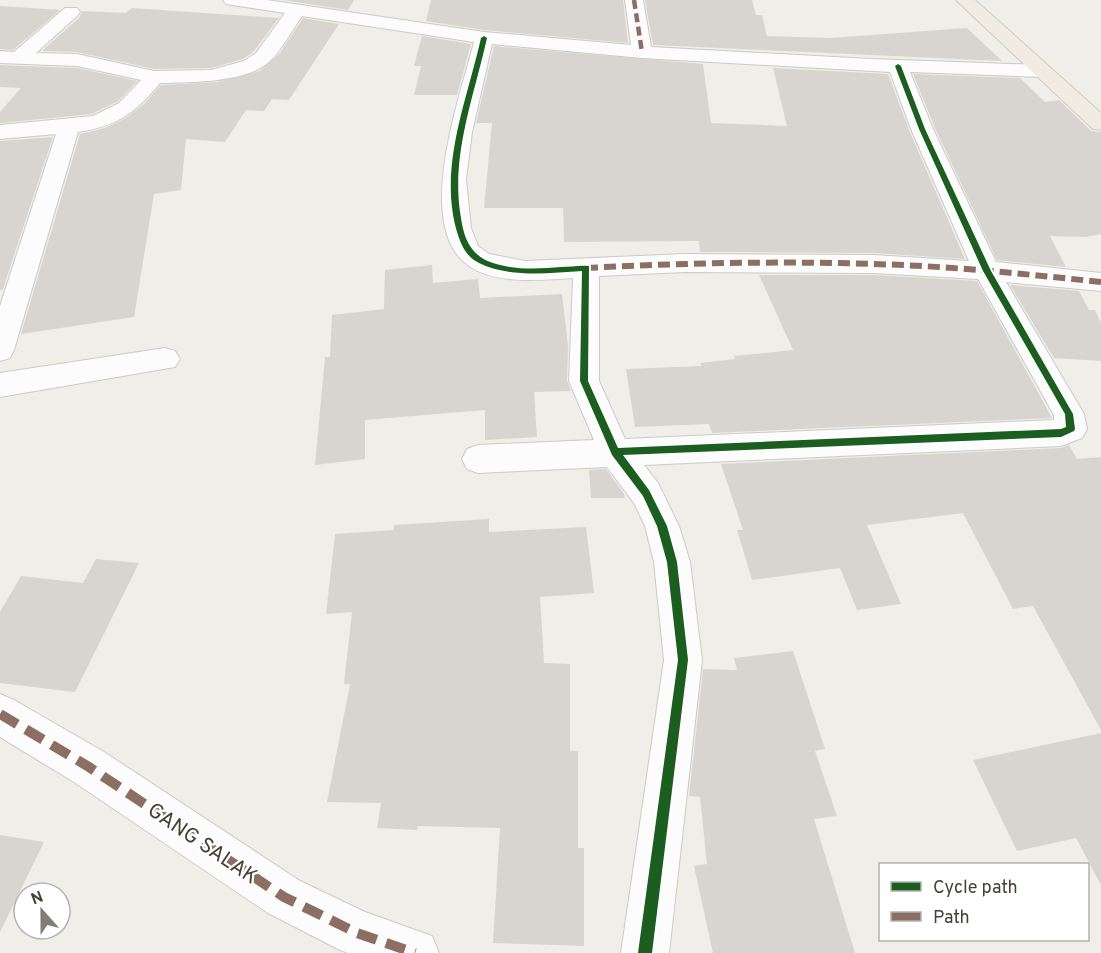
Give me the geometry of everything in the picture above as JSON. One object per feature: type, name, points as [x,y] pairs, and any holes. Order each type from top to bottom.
[{"type":"main road","points":[[965,0],[1101,124]]},
{"type":"street","points":[[232,0],[484,38],[642,52],[898,66],[1041,71]]},
{"type":"street","points":[[634,0],[642,52]]},
{"type":"street","points":[[9,57],[77,60],[154,77],[212,76],[251,65],[263,57],[297,10]]},
{"type":"street","points":[[9,57],[71,12]]},
{"type":"street","points":[[484,38],[454,160],[453,184],[456,214],[462,239],[470,254],[490,264],[519,270],[686,263],[874,264],[987,271],[1101,282]]},
{"type":"street","points":[[478,459],[1061,433],[1071,429],[1069,414],[987,271],[922,129],[898,66]]},
{"type":"street","points":[[0,132],[89,125],[121,114],[154,77]]},
{"type":"street","points":[[0,350],[69,127]]},
{"type":"street","points":[[586,268],[584,381],[615,452],[646,493],[662,526],[672,562],[684,660],[645,953]]},
{"type":"street","points":[[0,385],[165,359]]},
{"type":"street","name":"GANG SALAK","points":[[0,714],[98,773],[284,897],[357,933],[415,953]]},
{"type":"building","points":[[283,0],[354,0],[348,10]]},
{"type":"building","points":[[431,0],[623,0],[628,43],[484,30],[426,21]]},
{"type":"building","points":[[645,0],[752,0],[756,15],[762,15],[767,36],[830,38],[967,28],[1002,61],[653,45]]},
{"type":"building","points":[[0,6],[60,10],[13,50],[0,49]]},
{"type":"building","points":[[132,8],[278,18],[281,15],[254,51],[243,59],[211,68],[154,69],[77,52],[42,51],[79,18],[82,11],[126,13]]},
{"type":"building","points":[[303,18],[339,24],[289,100],[272,99],[264,111],[246,110],[225,142],[186,139],[181,190],[154,194],[134,317],[21,334],[80,134],[105,128],[126,118],[144,104],[161,85],[217,82],[260,71],[280,53]]},
{"type":"building","points":[[422,36],[471,44],[457,95],[414,95],[421,66],[414,66]]},
{"type":"building","points":[[494,46],[703,64],[711,123],[787,126],[773,68],[888,74],[909,130],[965,259],[874,253],[700,252],[699,241],[564,242],[563,208],[484,208],[492,123],[476,123]]},
{"type":"building","points":[[0,65],[77,68],[137,81],[118,101],[92,114],[0,123],[0,112],[21,88],[0,87]]},
{"type":"building","points":[[913,74],[1020,78],[1045,102],[1059,100],[1091,131],[1101,132],[1101,234],[1086,237],[1050,236],[1066,267],[997,260],[935,128]]},
{"type":"building","points":[[53,137],[3,289],[0,290],[0,141]]},
{"type":"building","points":[[432,265],[433,283],[478,279],[480,298],[562,294],[568,346],[567,381],[571,391],[534,392],[537,437],[485,440],[485,410],[365,420],[365,459],[315,465],[325,357],[330,357],[332,315],[384,309],[385,270]]},
{"type":"building","points":[[759,275],[874,275],[977,281],[1052,418],[712,433],[709,424],[635,427],[626,369],[702,366],[700,363],[735,359],[734,356],[793,350]]},
{"type":"building","points":[[1010,285],[1079,291],[1089,310],[1095,310],[1101,323],[1101,361],[1054,358]]},
{"type":"building","points":[[1069,445],[1077,459],[1101,457],[1101,730],[1033,606],[1013,609],[963,513],[867,525],[901,604],[857,610],[840,568],[752,580],[737,530],[743,530],[721,464],[1061,448]]},
{"type":"building","points":[[606,469],[625,498],[591,498],[589,470]]},
{"type":"building","points":[[489,519],[489,532],[586,527],[594,593],[540,597],[544,663],[570,664],[570,751],[578,751],[578,848],[584,848],[584,946],[493,943],[500,828],[418,826],[417,830],[377,828],[381,803],[327,802],[350,684],[344,684],[352,612],[326,614],[335,534],[394,530],[394,525]]},
{"type":"building","points":[[96,559],[139,563],[75,692],[0,683],[0,612],[21,576],[83,583]]},
{"type":"building","points":[[793,651],[825,749],[815,751],[837,816],[814,819],[855,953],[713,953],[694,866],[707,864],[700,797],[689,796],[703,669],[737,670],[734,658]]},
{"type":"building","points":[[1101,733],[1101,885],[1076,838],[1017,851],[973,760]]},
{"type":"building","points":[[0,835],[44,842],[25,881],[12,881],[12,907],[0,932]]},
{"type":"marked path","points":[[634,0],[642,52]]},
{"type":"marked path","points":[[586,268],[685,263],[874,264],[992,271],[1101,282]]},
{"type":"marked path","points":[[0,714],[89,767],[284,897],[357,933],[415,953]]},
{"type":"cycle path","points":[[484,38],[456,156],[455,204],[463,241],[470,253],[480,261],[493,266],[525,270],[586,268],[584,381],[615,452],[646,493],[662,526],[672,562],[683,660],[645,953]]},
{"type":"cycle path","points":[[615,452],[1061,433],[1071,429],[1069,414],[987,271],[922,129],[898,66]]}]
